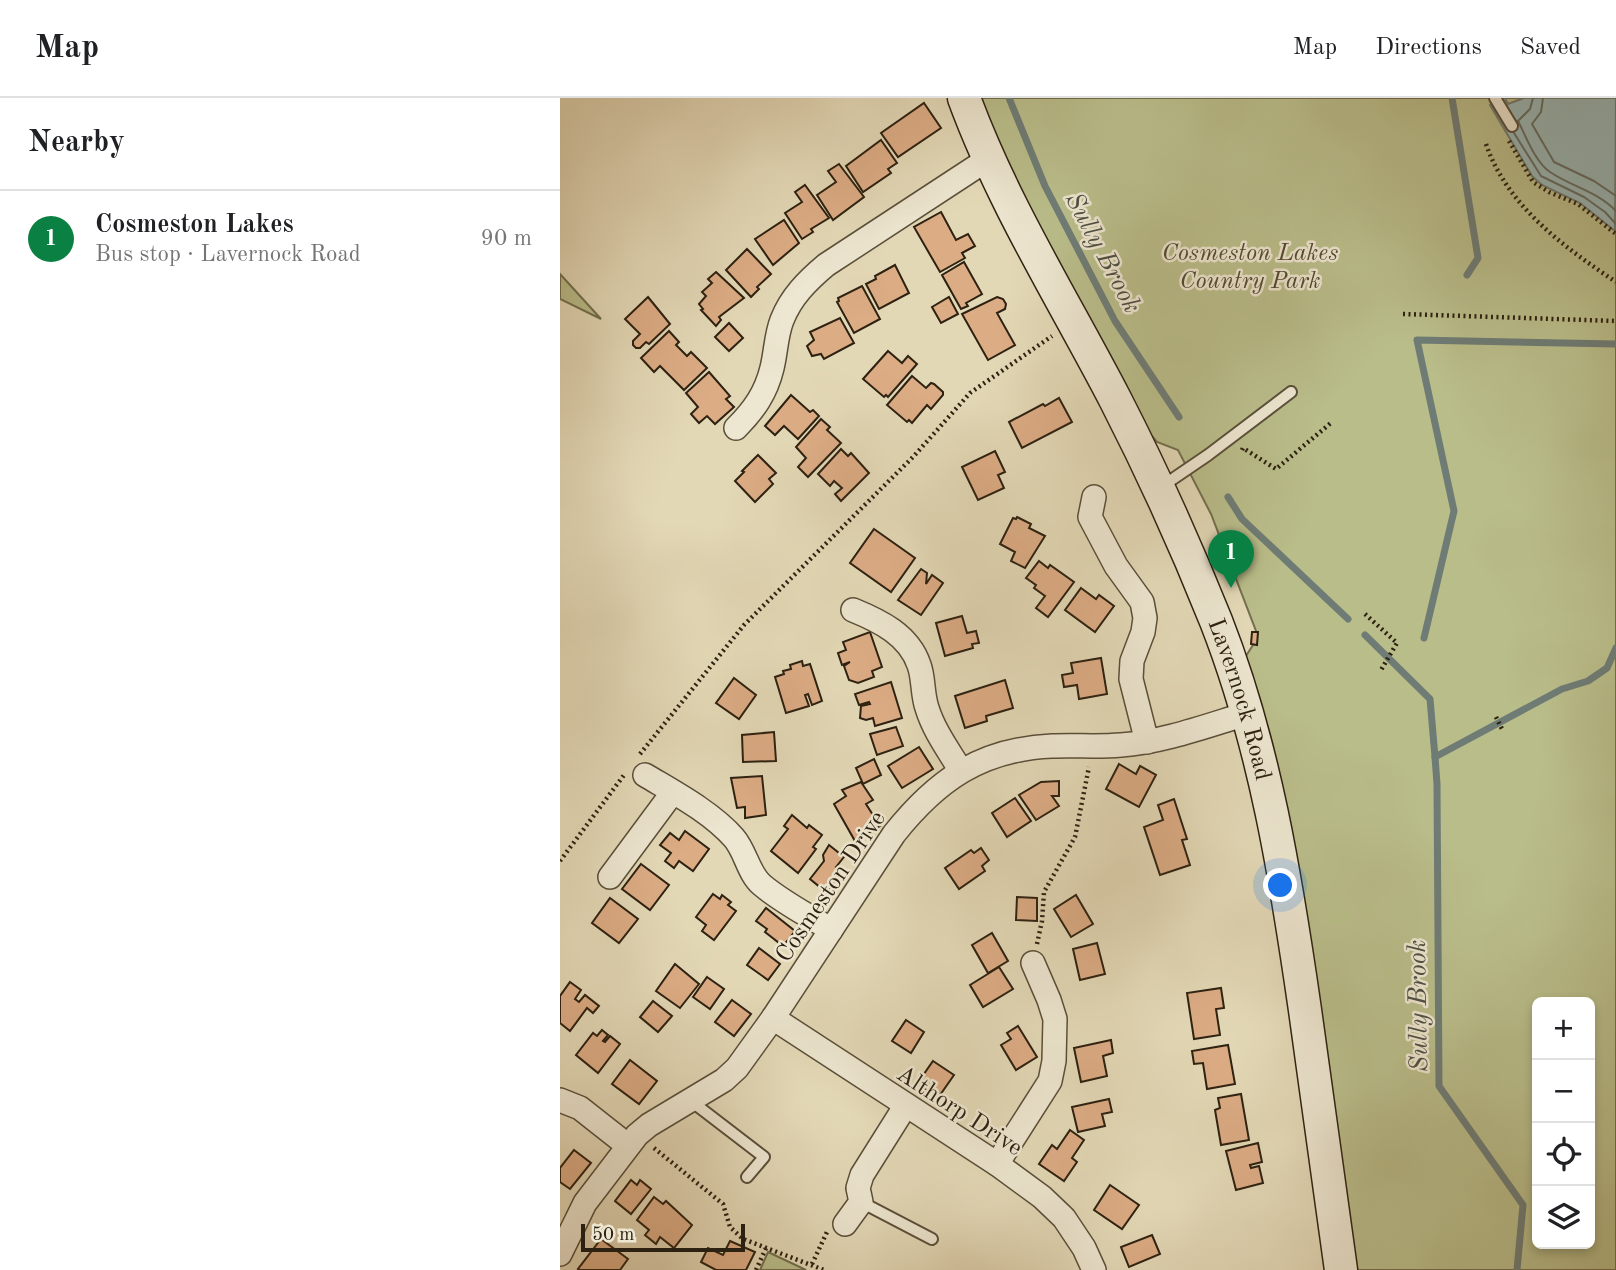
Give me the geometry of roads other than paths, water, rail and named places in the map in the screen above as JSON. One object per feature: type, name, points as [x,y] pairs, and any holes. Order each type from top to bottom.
[{"type":"main road","name":"Lavernock Road","points":[[964,98],[988,159],[1115,399],[1158,488],[1216,623],[1246,714],[1270,802],[1289,899],[1342,1270]]},
{"type":"street","points":[[736,428],[752,412],[763,395],[772,368],[781,322],[791,301],[807,281],[826,265],[988,159]]},
{"type":"street","points":[[1094,497],[1090,517],[1116,566],[1142,602],[1145,618],[1132,662],[1131,679],[1147,742]]},
{"type":"street","points":[[853,610],[880,621],[910,648],[919,665],[926,707],[961,771]]},
{"type":"street","name":"Cosmeston Drive","points":[[560,1254],[585,1203],[632,1140],[724,1080],[737,1068],[774,1018],[894,834],[938,786],[989,757],[1018,749],[1121,746],[1147,742],[1246,714]]},
{"type":"street","points":[[645,775],[732,835],[741,847],[752,874],[761,884],[831,930]]},
{"type":"street","points":[[610,877],[673,792]]},
{"type":"street","points":[[997,1164],[1050,1081],[1054,1061],[1055,1019],[1033,963]]},
{"type":"street","name":"Althorp Drive","points":[[774,1018],[997,1164],[1042,1197],[1064,1219],[1084,1248],[1094,1270]]},
{"type":"street","points":[[560,1100],[580,1108],[632,1140]]},
{"type":"street","points":[[845,1224],[861,1202],[858,1188],[862,1175],[906,1105]]},
{"type":"lane","points":[[1495,98],[1512,126]]},
{"type":"lane","points":[[1158,488],[1208,456],[1291,392]]},
{"type":"lane","points":[[691,1101],[764,1157],[747,1177]]},
{"type":"lane","points":[[861,1202],[933,1239]]},
{"type":"water","points":[[1500,98],[1505,98],[1508,104],[1524,98],[1616,98],[1615,231],[1580,203],[1542,185],[1532,176],[1490,105]]},
{"type":"waterway","name":"Sully Brook","points":[[1009,98],[1045,186],[1115,321],[1179,417]]},
{"type":"waterway","points":[[1452,98],[1478,258],[1467,275]]},
{"type":"waterway","points":[[1424,638],[1454,511],[1417,340],[1616,344]]},
{"type":"waterway","name":"Sully Brook","points":[[1228,497],[1242,519],[1348,619]]},
{"type":"waterway","points":[[1365,635],[1430,699],[1435,757],[1562,689],[1588,681],[1607,668],[1616,648]]},
{"type":"waterway","name":"Sully Brook","points":[[1435,757],[1439,1086],[1523,1205],[1517,1270]]},
{"type":"place","name":"Cosmeston Lakes","points":[[1231,588]]},
{"type":"park label","name":"Cosmeston Lakes Country Park","points":[[1250,266]]}]
